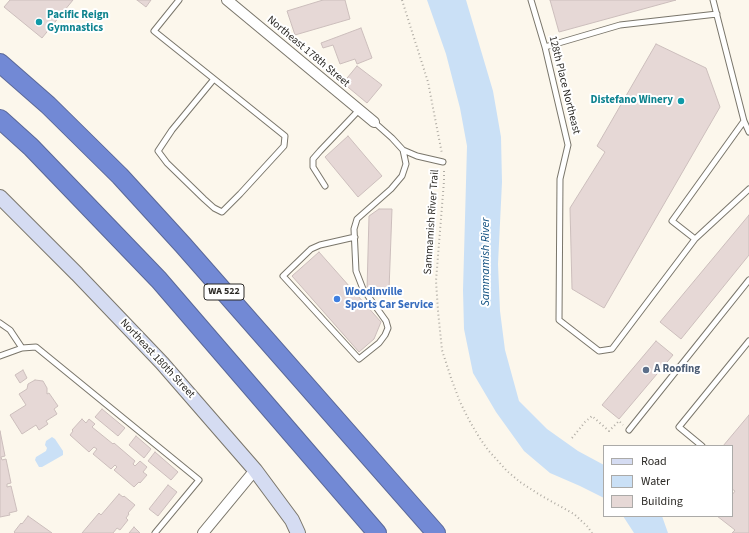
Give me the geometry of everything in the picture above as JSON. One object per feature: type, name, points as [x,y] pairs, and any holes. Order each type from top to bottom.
[{"type":"highway","name":"WA 522","points":[[0,63],[48,105],[120,176],[183,245],[436,533]]},
{"type":"highway","points":[[0,119],[31,147],[159,280],[377,533]]},
{"type":"main road","name":"Northeast 180th Street","points":[[0,197],[77,274],[162,363],[255,470],[292,520],[298,533]]},
{"type":"street","name":"Northeast 178th Street","points":[[226,0],[374,122]]},
{"type":"street","points":[[203,533],[255,470]]},
{"type":"lane","points":[[179,0],[154,31],[214,79],[285,136],[284,146],[222,212],[214,208],[204,199],[158,151],[172,130],[214,79]]},
{"type":"lane","name":"128th Place Northeast","points":[[531,0],[545,47],[568,145],[560,179],[559,320],[599,351],[612,349],[695,239]]},
{"type":"lane","points":[[713,0],[744,121],[749,132]]},
{"type":"lane","points":[[545,47],[620,25],[717,14]]},
{"type":"lane","points":[[325,186],[313,167],[313,159],[359,110]]},
{"type":"lane","points":[[744,121],[672,221],[695,239],[749,189]]},
{"type":"lane","points":[[354,237],[320,245],[311,249],[283,276],[359,359],[379,342],[385,335],[388,328],[386,321],[363,289],[356,271],[354,229],[357,219],[391,190],[402,176],[406,164],[402,150],[392,138],[374,122]]},
{"type":"lane","points":[[402,150],[417,156],[443,162]]},
{"type":"lane","points":[[629,430],[749,280]]},
{"type":"lane","points":[[0,323],[10,330],[22,348]]},
{"type":"lane","points":[[701,445],[679,427],[749,341]]},
{"type":"lane","points":[[0,356],[22,348],[36,346],[199,480],[155,533]]},
{"type":"path","name":"Sammamish River Trail","points":[[402,0],[428,82],[443,162],[444,181],[436,281],[442,350],[451,378],[460,402],[479,437],[488,450],[507,471],[520,482],[574,514],[592,533]]},
{"type":"path","points":[[572,438],[592,416],[609,431],[619,421],[629,430]]},
{"type":"water","name":"Sammamish River","points":[[427,0],[466,0],[493,91],[501,137],[502,182],[498,264],[500,311],[505,350],[519,401],[547,429],[578,451],[603,464],[603,498],[550,473],[524,451],[496,412],[473,373],[464,329],[463,290],[467,146],[460,108],[446,54]]},
{"type":"water","points":[[52,437],[63,451],[63,455],[42,467],[39,467],[35,460],[36,457],[46,451],[46,441]]},
{"type":"water","points":[[624,517],[662,517],[668,533],[634,533]]},
{"type":"building","name":"Pacific Reign Gymnastics","points":[[10,0],[73,0],[42,38],[4,7]]},
{"type":"building","points":[[137,0],[151,0],[146,7]]},
{"type":"building","points":[[323,0],[345,0],[350,19],[295,35],[287,11]]},
{"type":"building","points":[[550,0],[676,0],[559,32]]},
{"type":"building","points":[[361,28],[372,58],[357,64],[355,59],[340,64],[333,45],[323,48],[321,43]]},
{"type":"building","points":[[656,44],[706,68],[720,107],[604,308],[572,289],[570,208],[605,152],[597,146]]},
{"type":"building","points":[[357,66],[382,85],[367,103],[343,83]]},
{"type":"building","points":[[348,136],[382,176],[358,197],[325,157]]},
{"type":"building","points":[[379,209],[392,209],[389,290],[367,290],[369,216]]},
{"type":"building","points":[[749,215],[749,255],[681,339],[660,322]]},
{"type":"building","points":[[319,252],[381,322],[374,339],[359,352],[292,276]]},
{"type":"building","points":[[656,341],[673,355],[619,419],[602,405]]},
{"type":"building","points":[[23,370],[27,378],[20,383],[15,375]]},
{"type":"building","points":[[35,380],[43,381],[47,388],[47,394],[49,393],[58,406],[54,409],[57,414],[46,421],[48,424],[39,430],[36,425],[22,434],[10,415],[26,405],[19,394],[27,389],[28,384]]},
{"type":"building","points":[[102,409],[125,428],[118,436],[95,417]]},
{"type":"building","points":[[749,415],[749,533],[732,533],[735,530],[718,517],[733,517],[733,494],[735,491],[733,490],[733,445],[724,445]]},
{"type":"building","points":[[82,419],[86,423],[89,419],[95,424],[92,427],[135,461],[133,464],[135,466],[140,461],[147,467],[143,472],[147,475],[140,483],[139,482],[134,487],[114,470],[117,467],[115,465],[111,469],[93,454],[97,449],[94,447],[89,452],[70,435],[73,431],[72,430]]},
{"type":"building","points":[[0,431],[5,456],[1,457],[2,460],[6,459],[11,483],[7,484],[7,487],[11,486],[17,511],[9,513],[10,515],[0,517]]},
{"type":"building","points":[[136,436],[151,449],[144,458],[129,445]]},
{"type":"building","points":[[155,452],[178,472],[171,480],[148,461]]},
{"type":"building","points":[[168,485],[177,492],[158,516],[149,509]]},
{"type":"building","points":[[119,494],[135,505],[128,513],[129,514],[126,518],[128,520],[120,530],[117,528],[113,533],[82,533],[99,513],[101,515]]},
{"type":"building","points":[[28,516],[52,533],[15,533],[14,532]]},
{"type":"building","points":[[134,527],[140,533],[129,533]]},
{"type":"place","name":"Pacific Reign Gymnastics","points":[[39,22]]},
{"type":"place","name":"Distefano Winery","points":[[681,101]]},
{"type":"place","name":"Woodinville Sports Car Service","points":[[337,299]]},
{"type":"place","name":"A Roofing","points":[[646,370]]}]
